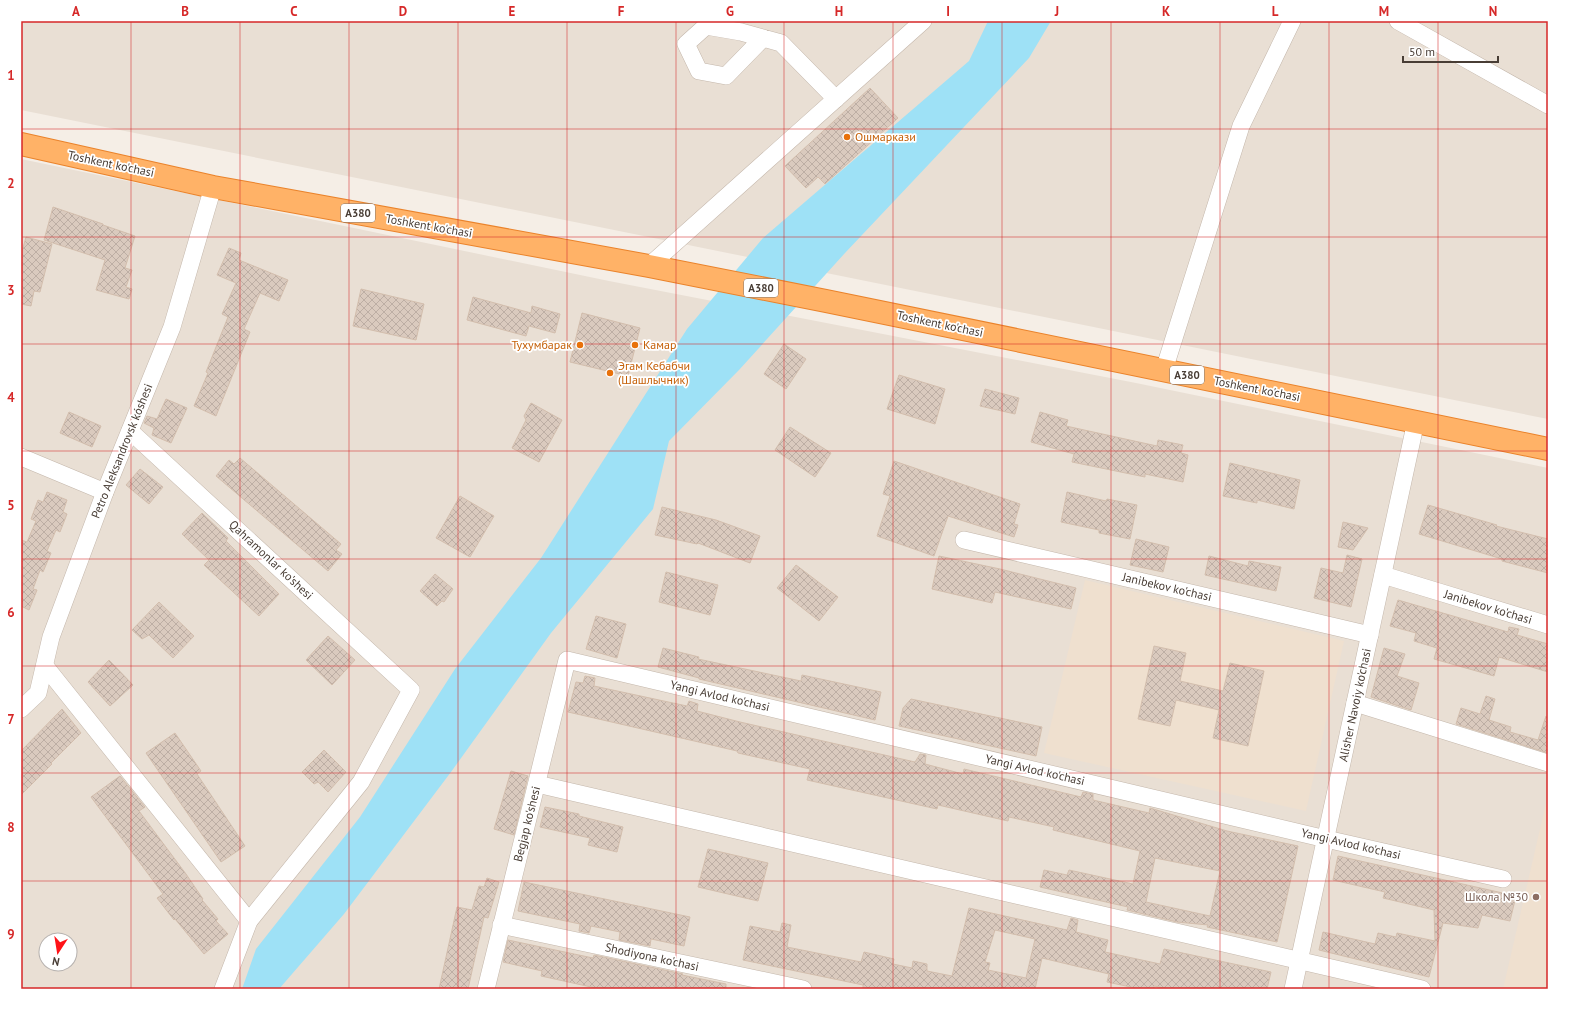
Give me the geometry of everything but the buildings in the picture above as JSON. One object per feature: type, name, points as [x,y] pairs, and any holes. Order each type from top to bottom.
[{"type":"highway","name":"Toshkent ko'chasi","points":[[21,144],[213,187],[649,266],[1548,449]]},
{"type":"street","points":[[649,266],[923,21]]},
{"type":"street","points":[[1164,370],[1241,126],[1292,21]]},
{"type":"street","points":[[1398,21],[1548,104]]},
{"type":"street","points":[[763,38],[781,43],[836,99]]},
{"type":"street","name":"Petro Aleksandrovsk kóshesi","points":[[21,709],[38,692],[51,638],[105,492],[172,327],[213,187]]},
{"type":"street","name":"Alisher Navoiy ko'chasi","points":[[1293,989],[1416,421]]},
{"type":"street","name":"Qahramonlar ko'shesi","points":[[130,431],[411,690],[361,782],[249,921]]},
{"type":"street","points":[[21,458],[105,492]]},
{"type":"street","name":"Janibekov ko'chasi","points":[[964,540],[1370,635]]},
{"type":"street","name":"Janibekov ko'chasi","points":[[1383,575],[1548,625]]},
{"type":"street","name":"Begjap ko'shesi","points":[[486,989],[567,660]]},
{"type":"street","name":"Yangi Avlod ko'chasi","points":[[567,660],[1326,839],[1503,879]]},
{"type":"street","points":[[44,666],[249,921],[223,989]]},
{"type":"street","points":[[1355,703],[1548,763]]},
{"type":"street","points":[[537,784],[1422,989]]},
{"type":"street","name":"Shodiyona ko'chasi","points":[[502,925],[803,989]]},
{"type":"shaded area","points":[[21,21],[1548,21],[1548,419],[21,110]]},
{"type":"shaded area","points":[[21,159],[609,281],[1136,383],[1548,468],[1548,989],[21,989]]},
{"type":"shaded area","points":[[1085,580],[1344,641],[1306,811],[1044,753]]},
{"type":"shaded area","name":"Школа №30","points":[[1546,803],[1548,804],[1548,989],[1503,989]]},
{"type":"water","points":[[988,21],[1051,21],[1029,58],[845,253],[739,370],[669,441],[653,509],[551,633],[451,772],[344,914],[279,989],[242,989],[256,949],[360,817],[455,669],[541,558],[687,329],[763,238],[969,61]]},
{"type":"place","name":"Ошмаркази","points":[[847,137]]},
{"type":"place","name":"Тухумбарак","points":[[580,345]]},
{"type":"place","name":"Камар","points":[[635,345]]},
{"type":"place","name":"Эгам Кебабчи (Шашлычник)","points":[[610,373]]},
{"type":"place","name":"Школа №30","points":[[1536,897]]}]
